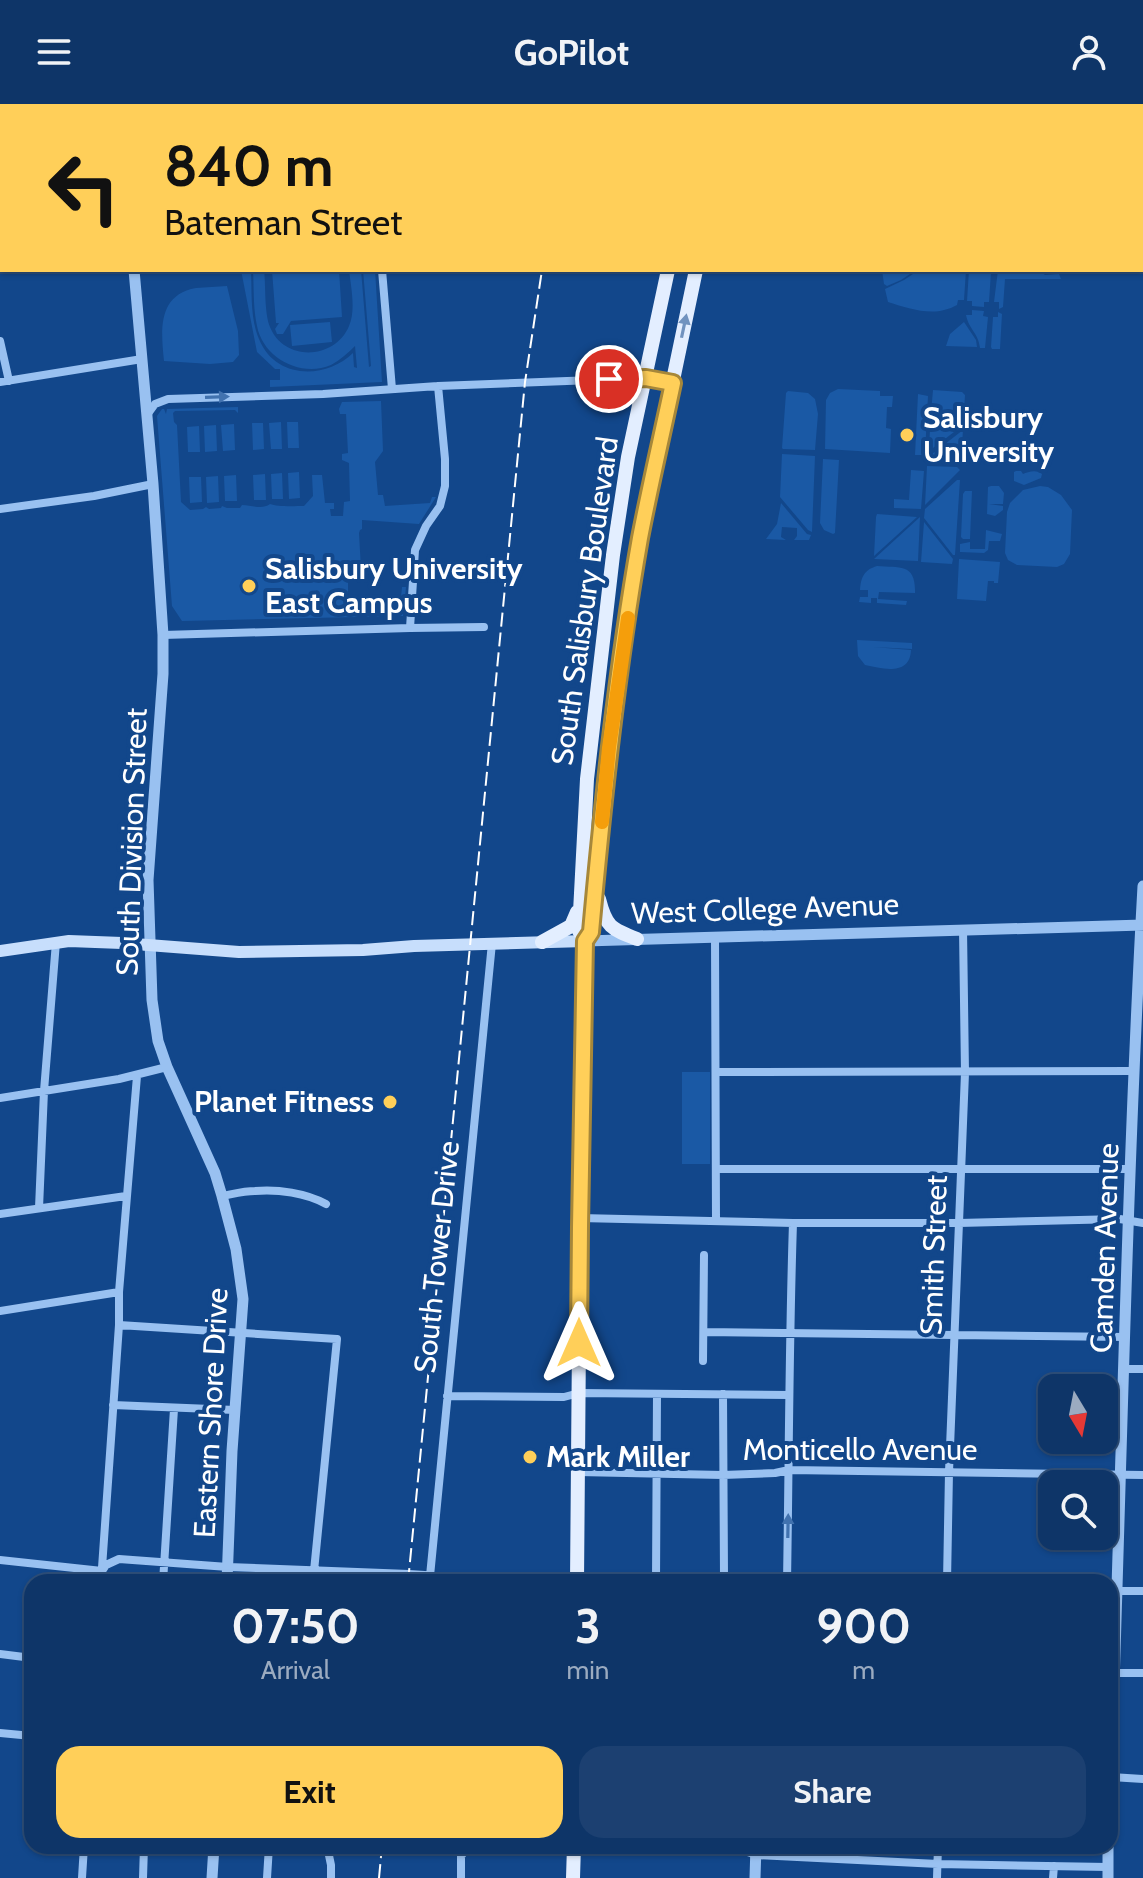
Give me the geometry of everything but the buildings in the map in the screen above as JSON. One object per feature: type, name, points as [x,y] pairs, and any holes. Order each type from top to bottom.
[{"type":"main road","name":"South Salisbury Boulevard","points":[[577,1574],[585,941],[579,931],[587,779],[609,582],[628,457],[668,272]]},
{"type":"main road","name":"South Salisbury Boulevard","points":[[585,941],[591,932],[609,748],[640,538],[696,272]]},
{"type":"main road","points":[[597,690],[603,708],[599,742],[602,748],[609,748]]},
{"type":"main road","points":[[596,888],[603,915],[614,930],[637,939]]},
{"type":"main road","points":[[542,942],[571,926],[580,904]]},
{"type":"main road","name":"West College Avenue","points":[[0,951],[56,942],[122,943],[239,952],[585,941]]},
{"type":"main road","points":[[573,1878],[574,1854]]},
{"type":"street","name":"South Division Street","points":[[134,272],[163,635],[148,880],[153,1009],[158,1041],[167,1067]]},
{"type":"street","points":[[382,272],[392,389]]},
{"type":"street","points":[[0,341],[4,382],[142,359]]},
{"type":"street","points":[[146,415],[155,404],[168,399],[646,378],[673,383]]},
{"type":"street","points":[[410,628],[415,550],[440,506],[445,486],[438,386]]},
{"type":"street","points":[[0,509],[153,484]]},
{"type":"street","points":[[163,635],[484,627]]},
{"type":"street","name":"Camden Avenue","points":[[1115,1574],[1122,1475],[1131,1169],[1138,1090],[1134,1071],[1143,886]]},
{"type":"street","name":"West College Avenue","points":[[585,941],[1142,925]]},
{"type":"street","name":"Smith Street","points":[[947,1574],[965,1073],[963,929]]},
{"type":"street","points":[[715,937],[716,1221]]},
{"type":"street","points":[[39,1208],[44,1091],[56,942]]},
{"type":"street","name":"South Tower Drive","points":[[430,1574],[492,943]]},
{"type":"street","points":[[0,1098],[137,1076],[167,1067]]},
{"type":"street","name":"Eastern Shore Drive","points":[[167,1067],[215,1173],[231,1226],[241,1275],[242,1333],[232,1451],[228,1574]]},
{"type":"street","points":[[716,1072],[1134,1071]]},
{"type":"street","points":[[102,1574],[119,1292],[137,1076]]},
{"type":"street","points":[[716,1169],[1131,1169]]},
{"type":"street","points":[[222,1196],[255,1190],[308,1196],[326,1204]]},
{"type":"street","points":[[0,1214],[126,1196]]},
{"type":"street","points":[[580,1218],[793,1223],[1120,1219],[1143,1223]]},
{"type":"street","points":[[787,1574],[793,1223]]},
{"type":"street","points":[[703,1361],[704,1255]]},
{"type":"street","points":[[0,1311],[119,1292]]},
{"type":"street","points":[[119,1325],[337,1339],[314,1571]]},
{"type":"street","points":[[704,1332],[1125,1337]]},
{"type":"street","points":[[1125,1369],[1143,1369]]},
{"type":"street","points":[[447,1396],[564,1397],[579,1393],[789,1395]]},
{"type":"street","points":[[656,1574],[657,1394]]},
{"type":"street","points":[[723,1394],[724,1574]]},
{"type":"street","points":[[113,1405],[235,1410]]},
{"type":"street","points":[[163,1574],[174,1409]]},
{"type":"street","name":"Monticello Avenue","points":[[578,1472],[723,1475],[789,1470],[1143,1475]]},
{"type":"street","points":[[102,1571],[106,1565],[119,1559],[384,1574]]},
{"type":"street","points":[[0,1560],[102,1571]]},
{"type":"street","points":[[1118,1591],[1143,1591]]},
{"type":"street","points":[[0,1654],[24,1657]]},
{"type":"street","points":[[1118,1673],[1143,1673]]},
{"type":"street","points":[[0,1733],[24,1735]]},
{"type":"street","points":[[1118,1777],[1143,1779]]},
{"type":"street","points":[[82,1878],[84,1854]]},
{"type":"street","points":[[143,1878],[144,1854]]},
{"type":"street","points":[[212,1878],[214,1854]]},
{"type":"street","points":[[267,1878],[268,1854]]},
{"type":"street","points":[[329,1854],[331,1878]]},
{"type":"street","points":[[461,1878],[463,1854]]},
{"type":"street","points":[[755,1878],[756,1854]]},
{"type":"street","points":[[798,1854],[938,1864],[1054,1866],[1108,1872]]},
{"type":"street","points":[[937,1878],[938,1854]]},
{"type":"street","points":[[1053,1878],[1054,1866]]},
{"type":"shaded area","points":[[241,272],[251,272],[254,322],[266,352],[276,362],[288,368],[315,371],[342,362],[353,353],[354,367],[357,368],[355,346],[331,365],[319,368],[296,367],[275,356],[257,326],[253,272],[264,272],[268,321],[277,338],[297,351],[310,352],[333,345],[342,337],[352,313],[349,272],[361,272],[371,366],[363,272],[375,272],[382,382],[270,387],[270,380],[280,380],[280,369],[275,369],[257,352]]},
{"type":"shaded area","points":[[272,272],[339,272],[342,317],[291,321],[283,334],[277,334],[275,329],[279,323],[276,323]]},
{"type":"shaded area","points":[[882,272],[913,272],[887,286]]},
{"type":"shaded area","points":[[916,272],[966,272],[964,300],[958,300],[957,305],[949,309],[930,312],[888,302],[885,289]]},
{"type":"shaded area","points":[[969,272],[991,272],[989,302],[984,302],[984,307],[972,306],[972,301],[967,301]]},
{"type":"shaded area","points":[[998,272],[1041,272],[1045,275],[1059,274],[1061,279],[1005,279],[1003,307],[999,309],[999,302],[994,302]]},
{"type":"shaded area","points":[[227,286],[238,331],[239,355],[233,362],[210,364],[164,361],[164,316],[174,298],[196,288]]},
{"type":"shaded area","points":[[972,310],[984,311],[983,316],[988,317],[985,348],[980,348],[967,320],[966,315],[972,315]]},
{"type":"shaded area","points":[[998,312],[1002,314],[1000,349],[992,349],[993,317],[998,317]]},
{"type":"shaded area","points":[[330,322],[332,342],[292,346],[290,325]]},
{"type":"shaded area","points":[[964,322],[977,347],[946,346],[950,334]]},
{"type":"shaded area","points":[[838,389],[880,391],[880,396],[893,396],[892,407],[887,407],[886,428],[891,429],[890,453],[825,449],[826,400],[830,393]]},
{"type":"shaded area","points":[[933,390],[962,392],[965,395],[963,427],[930,424]]},
{"type":"shaded area","points":[[788,391],[808,393],[815,399],[818,414],[815,450],[782,448]]},
{"type":"shaded area","points":[[918,394],[928,396],[925,453],[922,455],[915,455]]},
{"type":"shaded area","points":[[381,401],[383,451],[375,462],[378,495],[383,495],[385,506],[430,503],[432,497],[436,497],[419,524],[362,520],[359,533],[361,569],[348,570],[348,609],[400,608],[402,587],[406,587],[403,616],[182,621],[172,606],[157,416],[162,409],[166,414],[167,409],[238,407],[238,413],[235,410],[173,413],[177,425],[181,502],[190,510],[270,504],[304,506],[313,496],[312,475],[322,475],[325,503],[334,503],[334,509],[330,509],[331,516],[343,516],[344,502],[350,501],[349,463],[342,460],[342,454],[348,453],[346,414],[340,414],[339,409],[342,402]]},
{"type":"shaded area","points":[[281,422],[282,449],[271,449],[269,423]]},
{"type":"shaded area","points":[[287,422],[298,422],[299,448],[288,448]]},
{"type":"shaded area","points":[[252,423],[263,423],[264,449],[253,450]]},
{"type":"shaded area","points":[[234,424],[235,450],[223,451],[221,425]]},
{"type":"shaded area","points":[[216,425],[217,451],[205,452],[204,426]]},
{"type":"shaded area","points":[[199,426],[200,452],[188,452],[187,427]]},
{"type":"shaded area","points":[[930,428],[958,429],[929,451]]},
{"type":"shaded area","points":[[963,430],[961,459],[952,463],[929,462],[932,454]]},
{"type":"shaded area","points":[[782,454],[815,456],[812,532],[780,497]]},
{"type":"shaded area","points":[[823,459],[839,460],[833,534],[824,530],[820,523]]},
{"type":"shaded area","points":[[927,466],[957,467],[960,470],[925,505]]},
{"type":"shaded area","points":[[911,470],[924,471],[921,509],[894,508],[894,499],[909,500]]},
{"type":"shaded area","points":[[1016,471],[1042,474],[1041,478],[1024,485],[1014,481]]},
{"type":"shaded area","points":[[299,472],[300,498],[289,499],[288,473]]},
{"type":"shaded area","points":[[282,473],[283,499],[272,499],[271,474]]},
{"type":"shaded area","points":[[265,474],[266,500],[254,500],[253,475]]},
{"type":"shaded area","points":[[236,475],[237,501],[225,501],[224,476]]},
{"type":"shaded area","points":[[218,476],[219,502],[207,503],[206,477]]},
{"type":"shaded area","points":[[189,477],[201,477],[202,502],[190,503]]},
{"type":"shaded area","points":[[960,480],[953,555],[924,518],[925,509]]},
{"type":"shaded area","points":[[999,486],[1004,493],[1003,504],[989,504],[1003,506],[1003,510],[995,516],[987,514],[988,487]]},
{"type":"shaded area","points":[[1040,486],[1061,495],[1072,510],[1070,554],[1064,564],[1057,567],[1017,565],[1008,560],[1005,553],[1010,503],[1023,490]]},
{"type":"shaded area","points":[[965,491],[972,491],[970,539],[961,537]]},
{"type":"shaded area","points":[[781,503],[811,535],[809,540],[794,540],[797,528],[782,527],[781,537],[786,540],[766,539],[777,524]]},
{"type":"shaded area","points":[[877,514],[917,517],[874,556],[876,517]]},
{"type":"shaded area","points":[[920,517],[918,561],[874,559]]},
{"type":"shaded area","points":[[924,522],[953,559],[952,564],[921,562]]},
{"type":"shaded area","points":[[986,530],[1002,534],[1000,541],[989,541],[988,550],[984,553],[960,552],[960,544],[970,542],[970,549],[985,549]]},
{"type":"shaded area","points":[[959,559],[1000,562],[998,583],[988,581],[986,601],[957,599]]},
{"type":"shaded area","points":[[877,566],[905,569],[913,576],[915,593],[879,592],[878,599],[907,601],[906,605],[877,603],[877,598],[871,598],[871,603],[859,602],[860,597],[868,597],[868,590],[860,590],[862,578]]},
{"type":"shaded area","points":[[857,640],[912,643],[912,649],[873,647],[911,650],[906,664],[901,667],[880,668],[865,665],[858,656]]},
{"type":"shaded area","points":[[682,1072],[710,1072],[710,1164],[682,1164]]},
{"type":"railway","points":[[409,1574],[525,382],[542,272]]},
{"type":"railway","points":[[379,1878],[381,1854]]},
{"type":"slow traffic","points":[[602,822],[609,748],[628,618]]},
{"type":"place","name":"Salisbury University","points":[[907,435]]},
{"type":"place","name":"Salisbury University East Campus","points":[[249,586]]},
{"type":"place","name":"Planet Fitness","points":[[390,1102]]},
{"type":"place","name":"Mark Miller","points":[[530,1457]]},
{"type":"route","points":[[579,1343],[585,941],[591,932],[609,748],[640,538],[673,383],[646,378],[609,379]]}]
